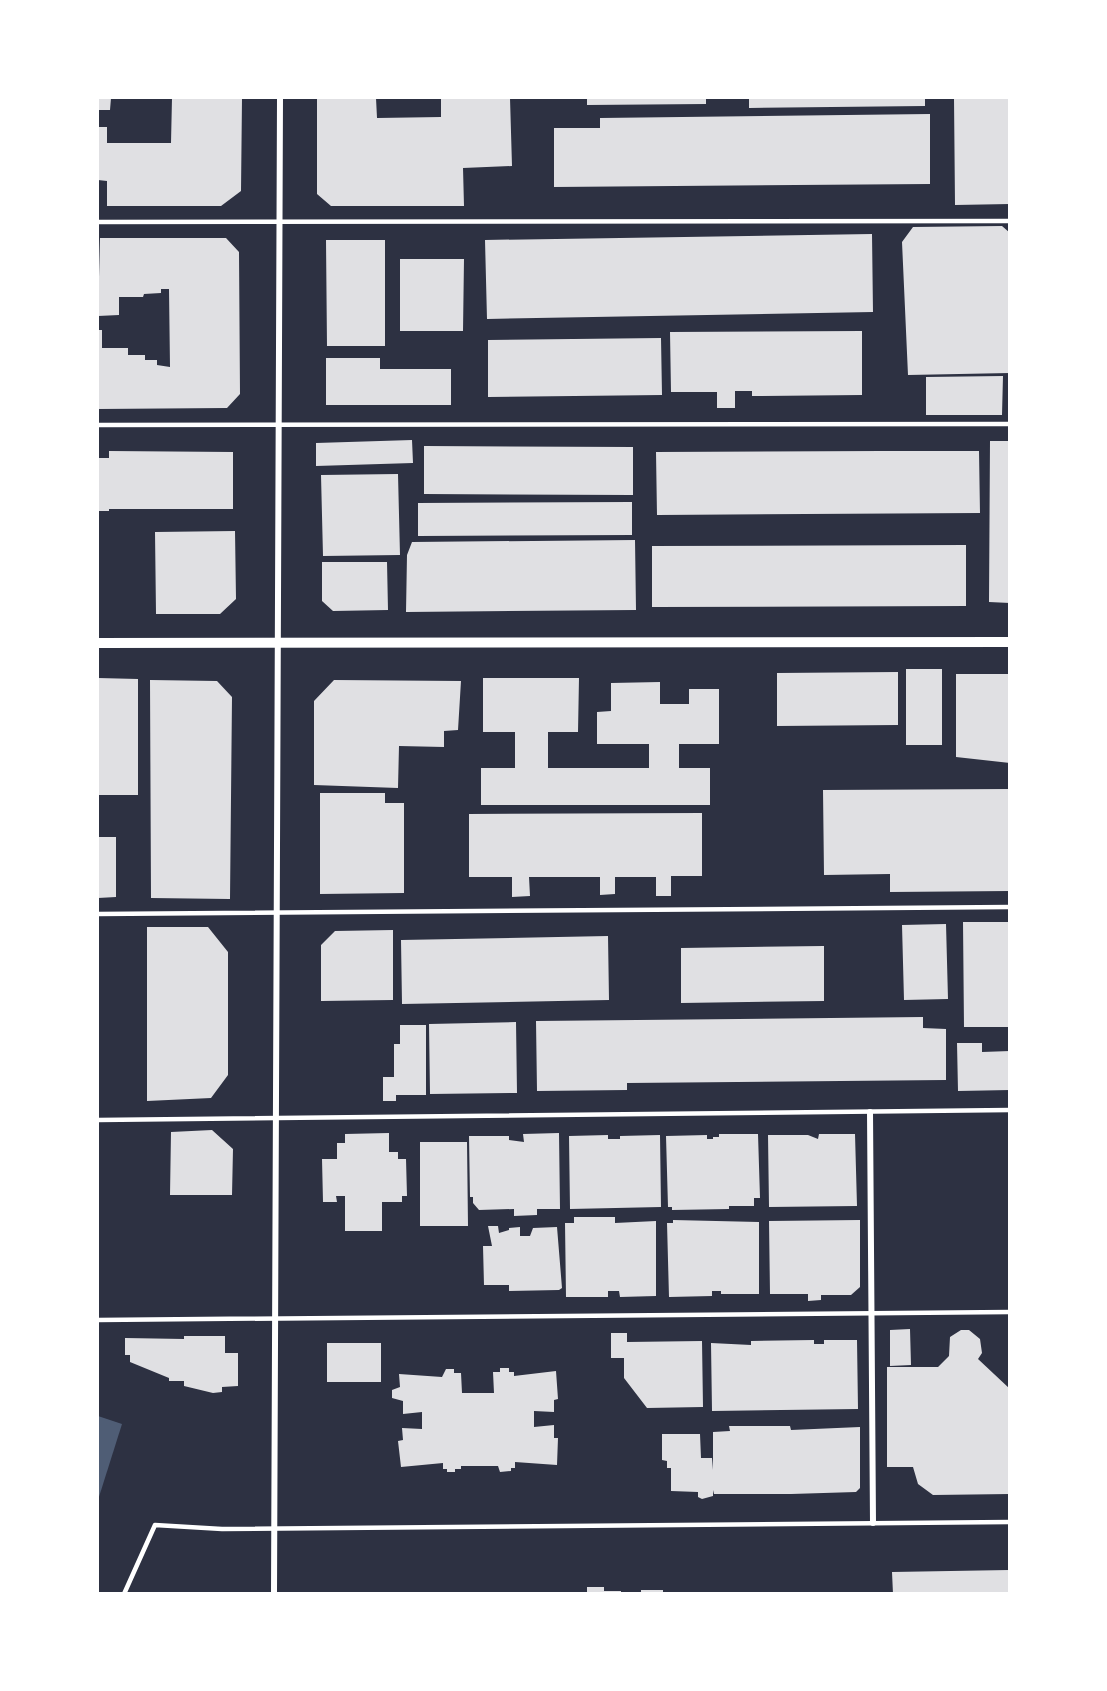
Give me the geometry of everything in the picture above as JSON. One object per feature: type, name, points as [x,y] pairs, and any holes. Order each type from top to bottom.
[{"type":"street","points":[[274,1593],[280,98]]},
{"type":"street","points":[[98,643],[1010,642]]},
{"type":"street","points":[[870,1112],[873,1523]]},
{"type":"lane","points":[[98,222],[279,224],[1010,220]]},
{"type":"lane","points":[[98,425],[1010,424]]},
{"type":"lane","points":[[98,914],[1010,907]]},
{"type":"lane","points":[[98,1120],[1010,1110]]},
{"type":"lane","points":[[98,1320],[1010,1312]]},
{"type":"lane","points":[[124,1593],[155,1525],[275,1529],[1010,1522]]},
{"type":"water","points":[[98,1416],[122,1424],[98,1500]]},
{"type":"building","points":[[98,98],[111,98],[110,110],[98,110]]},
{"type":"building","points":[[172,98],[242,98],[241,191],[221,206],[107,206],[107,181],[98,180],[98,127],[107,127],[107,143],[171,143]]},
{"type":"building","points":[[317,98],[376,98],[377,118],[441,117],[441,98],[510,98],[512,166],[463,168],[464,206],[331,206],[317,194]]},
{"type":"building","points":[[587,98],[706,98],[706,104],[587,105]]},
{"type":"building","points":[[749,98],[925,98],[925,106],[749,108]]},
{"type":"building","points":[[954,98],[1010,98],[1010,204],[955,205]]},
{"type":"building","points":[[930,114],[930,184],[554,187],[554,128],[600,128],[600,118]]},
{"type":"building","points":[[1002,226],[1010,233],[1010,373],[908,375],[902,242],[913,227]]},
{"type":"building","points":[[872,234],[873,312],[487,319],[485,240]]},
{"type":"building","points":[[100,238],[226,238],[239,252],[240,394],[227,408],[98,409],[98,330],[102,330],[102,348],[128,348],[128,355],[145,355],[145,360],[157,360],[157,365],[170,367],[169,289],[161,289],[161,293],[144,294],[143,297],[119,297],[119,315],[98,316]]},
{"type":"building","points":[[326,240],[385,240],[385,346],[327,346]]},
{"type":"building","points":[[400,259],[464,259],[463,331],[400,331]]},
{"type":"building","points":[[862,331],[862,395],[752,396],[752,391],[735,391],[735,408],[717,408],[717,392],[671,392],[670,332]]},
{"type":"building","points":[[661,338],[662,395],[488,397],[488,340]]},
{"type":"building","points":[[326,358],[380,358],[380,369],[451,369],[451,405],[326,405]]},
{"type":"building","points":[[1003,376],[1002,415],[926,415],[926,377]]},
{"type":"building","points":[[412,440],[413,463],[316,466],[316,443]]},
{"type":"building","points":[[990,441],[1010,441],[1010,603],[989,602]]},
{"type":"building","points":[[424,446],[633,447],[633,495],[424,494]]},
{"type":"building","points":[[109,451],[233,452],[233,509],[109,509],[109,511],[98,511],[98,458],[109,458]]},
{"type":"building","points":[[979,451],[980,513],[657,515],[656,452]]},
{"type":"building","points":[[398,474],[400,555],[323,556],[321,475]]},
{"type":"building","points":[[632,502],[632,535],[418,536],[418,503]]},
{"type":"building","points":[[235,531],[236,599],[220,614],[156,614],[155,532]]},
{"type":"building","points":[[635,540],[636,610],[406,612],[407,555],[412,542]]},
{"type":"building","points":[[966,545],[966,606],[652,607],[652,546]]},
{"type":"building","points":[[322,562],[387,562],[388,610],[333,611],[322,601]]},
{"type":"building","points":[[906,669],[942,669],[942,745],[906,745]]},
{"type":"building","points":[[898,672],[898,725],[777,726],[777,673]]},
{"type":"building","points":[[956,674],[1010,674],[1010,763],[956,757]]},
{"type":"building","points":[[98,678],[138,679],[138,795],[98,795]]},
{"type":"building","points":[[483,678],[579,678],[578,732],[548,732],[548,768],[649,768],[649,744],[597,744],[597,712],[611,711],[611,683],[660,682],[660,704],[689,704],[689,689],[719,689],[719,744],[679,744],[679,768],[710,768],[710,805],[481,805],[481,768],[515,768],[515,732],[483,732]]},
{"type":"building","points":[[150,680],[217,681],[232,697],[230,899],[151,898]]},
{"type":"building","points":[[334,680],[461,681],[458,730],[444,731],[444,747],[399,746],[398,788],[314,785],[314,701]]},
{"type":"building","points":[[1010,789],[1010,891],[890,892],[890,874],[824,875],[823,790]]},
{"type":"building","points":[[320,793],[385,793],[385,803],[404,803],[404,893],[320,894]]},
{"type":"building","points":[[702,813],[702,876],[671,876],[671,896],[656,896],[656,877],[615,877],[615,894],[600,895],[600,877],[529,877],[530,896],[512,897],[512,877],[469,877],[469,814]]},
{"type":"building","points":[[98,837],[116,837],[116,897],[98,898]]},
{"type":"building","points":[[963,922],[1010,922],[1010,1027],[964,1027]]},
{"type":"building","points":[[946,924],[948,999],[904,1000],[902,925]]},
{"type":"building","points":[[147,927],[208,927],[228,952],[228,1075],[211,1098],[147,1101]]},
{"type":"building","points":[[393,930],[393,1000],[321,1001],[321,945],[335,931]]},
{"type":"building","points":[[608,936],[609,1000],[402,1004],[401,940]]},
{"type":"building","points":[[824,946],[824,1001],[681,1003],[681,948]]},
{"type":"building","points":[[923,1017],[923,1028],[946,1029],[946,1080],[627,1083],[627,1090],[537,1091],[536,1021]]},
{"type":"building","points":[[516,1022],[517,1093],[430,1094],[429,1024]]},
{"type":"building","points":[[400,1025],[426,1025],[426,1095],[396,1095],[396,1101],[383,1101],[383,1077],[394,1077],[394,1044],[400,1044]]},
{"type":"building","points":[[957,1043],[982,1043],[982,1052],[1010,1051],[1010,1090],[958,1091]]},
{"type":"building","points":[[212,1130],[233,1149],[232,1195],[170,1195],[171,1132]]},
{"type":"building","points":[[389,1133],[389,1152],[398,1152],[398,1159],[406,1159],[407,1196],[402,1196],[402,1202],[382,1202],[382,1231],[345,1231],[345,1196],[336,1196],[337,1202],[323,1202],[322,1159],[337,1159],[337,1143],[345,1143],[345,1134]]},
{"type":"building","points":[[559,1133],[560,1209],[537,1209],[537,1215],[514,1216],[514,1209],[479,1210],[473,1203],[473,1197],[470,1197],[469,1136],[509,1136],[509,1140],[524,1142],[523,1134]]},
{"type":"building","points":[[719,1134],[758,1134],[760,1198],[754,1198],[754,1206],[672,1210],[672,1207],[668,1207],[666,1136],[707,1135],[707,1139],[713,1139],[713,1137],[719,1137]]},
{"type":"building","points":[[819,1134],[855,1134],[857,1206],[769,1207],[768,1135],[808,1135],[818,1139]]},
{"type":"building","points":[[608,1135],[608,1139],[620,1139],[620,1136],[660,1135],[661,1207],[570,1209],[569,1136]]},
{"type":"building","points":[[420,1142],[467,1142],[468,1226],[420,1226]]},
{"type":"building","points":[[574,1217],[615,1217],[615,1223],[656,1221],[656,1296],[620,1297],[619,1291],[608,1291],[608,1297],[566,1297],[565,1223],[574,1223]]},
{"type":"building","points":[[673,1220],[759,1222],[759,1294],[721,1294],[721,1291],[712,1291],[712,1296],[669,1297],[667,1223],[673,1223]]},
{"type":"building","points":[[860,1220],[860,1287],[851,1295],[821,1295],[821,1300],[808,1301],[808,1294],[770,1294],[769,1221]]},
{"type":"building","points":[[488,1226],[498,1226],[499,1233],[509,1228],[520,1227],[520,1236],[530,1236],[533,1228],[557,1227],[562,1288],[559,1290],[509,1291],[509,1285],[484,1285],[483,1246],[492,1246]]},
{"type":"building","points":[[910,1329],[911,1365],[890,1366],[890,1330]]},
{"type":"building","points":[[961,1330],[969,1330],[980,1339],[982,1353],[978,1359],[1010,1389],[1010,1494],[933,1495],[918,1484],[913,1467],[887,1467],[887,1367],[938,1367],[949,1356],[950,1337]]},
{"type":"building","points":[[611,1333],[627,1333],[627,1342],[702,1341],[703,1407],[647,1408],[624,1378],[624,1358],[611,1358]]},
{"type":"building","points":[[184,1336],[225,1336],[225,1353],[238,1353],[238,1386],[222,1387],[222,1392],[213,1393],[184,1386],[184,1381],[169,1381],[169,1378],[130,1362],[130,1355],[125,1355],[125,1338],[184,1339]]},
{"type":"building","points":[[814,1340],[814,1344],[824,1344],[824,1340],[857,1340],[858,1409],[712,1411],[711,1343],[751,1345],[751,1341]]},
{"type":"building","points":[[327,1343],[381,1343],[381,1382],[327,1382]]},
{"type":"building","points":[[500,1368],[509,1368],[509,1372],[514,1372],[514,1376],[556,1371],[558,1399],[554,1400],[554,1412],[534,1411],[534,1427],[554,1425],[554,1438],[558,1438],[557,1465],[515,1462],[515,1468],[511,1468],[511,1471],[500,1472],[498,1466],[461,1466],[461,1469],[455,1469],[455,1472],[447,1472],[447,1469],[443,1469],[443,1463],[401,1467],[398,1441],[403,1440],[402,1428],[422,1429],[422,1412],[403,1414],[403,1401],[392,1398],[392,1390],[400,1387],[399,1374],[442,1377],[446,1369],[454,1369],[454,1373],[461,1373],[462,1393],[494,1393],[493,1372],[500,1372]]},
{"type":"building","points":[[729,1426],[790,1426],[791,1430],[860,1427],[860,1488],[856,1492],[791,1494],[714,1494],[713,1490],[713,1496],[702,1499],[698,1497],[698,1492],[671,1491],[671,1468],[667,1468],[667,1461],[662,1460],[662,1434],[700,1434],[701,1458],[712,1458],[713,1470],[713,1432],[730,1431]]},
{"type":"building","points":[[1009,1570],[1010,1594],[893,1594],[892,1572]]},
{"type":"building","points":[[587,1587],[604,1587],[604,1591],[621,1591],[621,1594],[587,1594]]},
{"type":"building","points":[[641,1590],[663,1590],[663,1594],[641,1594]]}]
